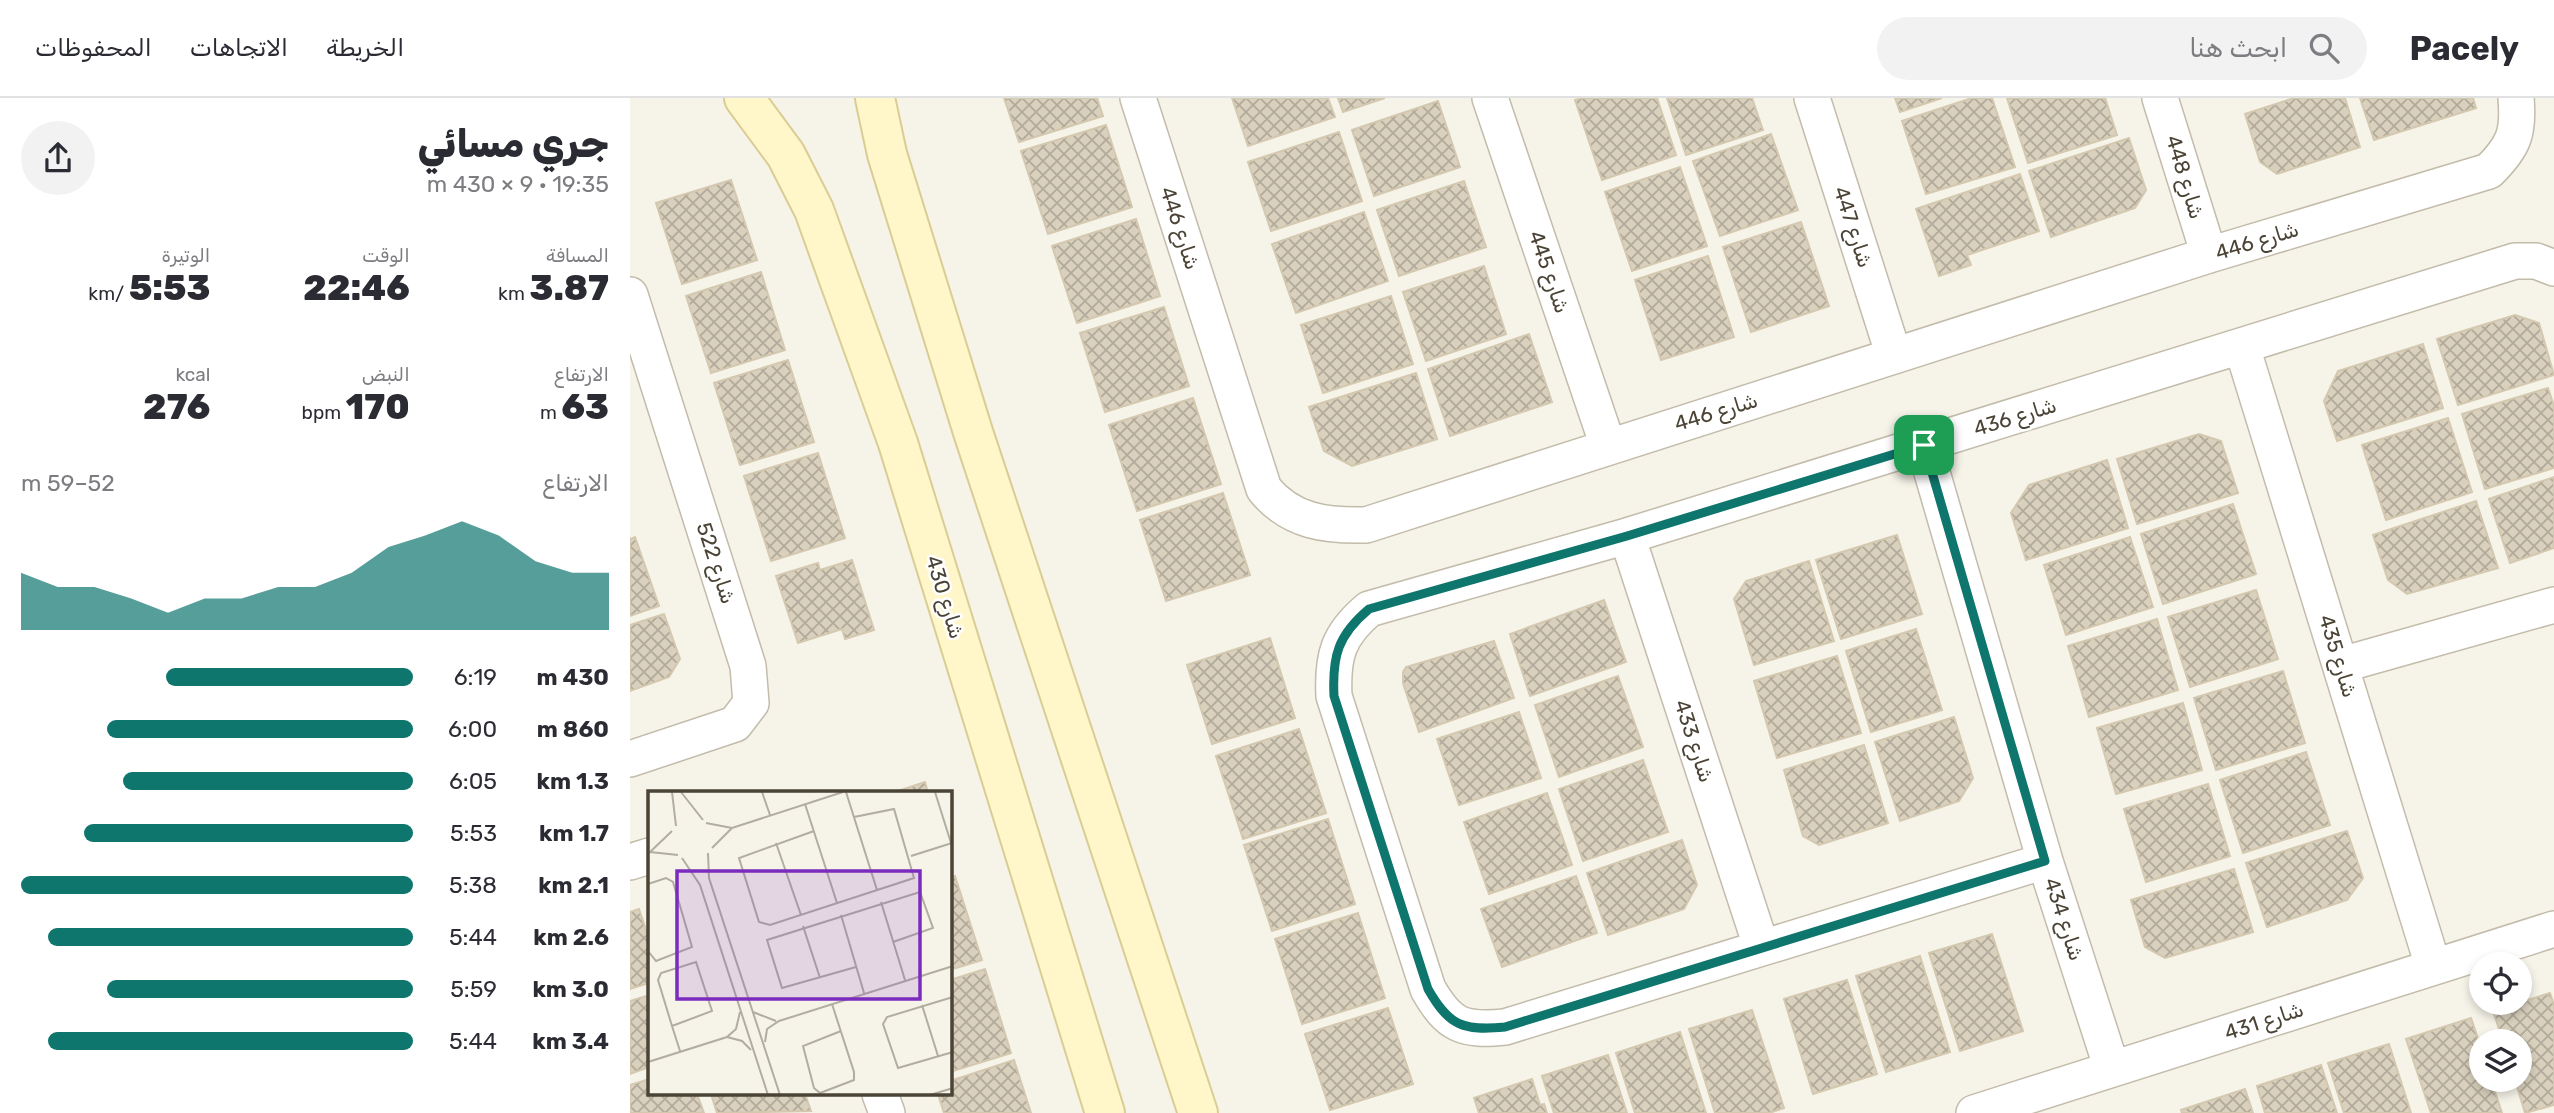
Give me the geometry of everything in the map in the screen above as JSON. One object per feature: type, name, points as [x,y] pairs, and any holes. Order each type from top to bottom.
[{"type":"street","name":"شارع 430","points":[[744,98],[786,155],[814,210],[898,443],[1105,1113]]},
{"type":"street","points":[[876,98],[887,154],[973,432],[1198,1113]]},
{"type":"street","name":"شارع 446","points":[[1138,98],[1264,489],[1276,504],[1328,526],[1366,525],[2209,256],[2489,171],[2505,155],[2516,135],[2516,98]]},
{"type":"street","name":"شارع 445","points":[[1490,98],[1608,446]]},
{"type":"street","name":"شارع 447","points":[[1812,98],[1894,356]]},
{"type":"street","name":"شارع 448","points":[[2160,98],[2209,256]]},
{"type":"street","name":"شارع 436","points":[[2045,861],[1761,946],[1505,1027],[1482,1029],[1460,1026],[1440,1011],[1428,989],[1334,696],[1333,671],[1339,644],[1349,626],[1369,609],[1627,536],[2515,261],[2536,261],[2554,268]]},
{"type":"street","name":"شارع 522","points":[[630,295],[748,666],[751,703],[735,724],[630,759]]},
{"type":"street","name":"شارع 435","points":[[2242,347],[2433,966]]},
{"type":"street","name":"شارع 434","points":[[1924,445],[2045,861],[2112,1069]]},
{"type":"street","name":"شارع 433","points":[[1627,536],[1761,946]]},
{"type":"street","points":[[2341,665],[2554,605]]},
{"type":"street","points":[[630,862],[648,856]]},
{"type":"street","name":"شارع 431","points":[[1974,1113],[2554,929]]},
{"type":"street","points":[[881,1096],[887,1113]]},
{"type":"building","points":[[1004,98],[1097,98],[1103,116],[1019,142]]},
{"type":"building","points":[[1232,98],[1328,98],[1335,117],[1248,146]]},
{"type":"building","points":[[1338,98],[1385,98],[1343,112]]},
{"type":"building","points":[[1657,98],[1676,155],[1602,180],[1575,100]]},
{"type":"building","points":[[1667,98],[1752,98],[1763,130],[1686,155]]},
{"type":"building","points":[[1895,98],[1942,98],[1900,112]]},
{"type":"building","points":[[1972,98],[1992,98],[2015,167],[1926,194],[1902,121]]},
{"type":"building","points":[[2007,98],[2105,98],[2117,135],[2028,163]]},
{"type":"building","points":[[2294,98],[2345,98],[2360,147],[2277,174],[2260,162],[2245,114]]},
{"type":"building","points":[[2360,98],[2473,98],[2476,108],[2374,140]]},
{"type":"building","points":[[1438,101],[1460,167],[1374,196],[1352,130]]},
{"type":"building","points":[[1106,125],[1132,207],[1048,234],[1021,151]]},
{"type":"building","points":[[1339,132],[1362,201],[1271,231],[1248,162]]},
{"type":"building","points":[[1771,134],[1798,210],[1720,236],[1693,161]]},
{"type":"building","points":[[2129,138],[2146,190],[2135,208],[2051,237],[2029,171]]},
{"type":"building","points":[[1680,167],[1707,246],[1632,271],[1605,192]]},
{"type":"building","points":[[2020,174],[2039,231],[1967,255],[1971,265],[1939,276],[1916,209]]},
{"type":"building","points":[[731,180],[757,260],[682,284],[656,203]]},
{"type":"building","points":[[1464,181],[1486,247],[1399,276],[1377,210]]},
{"type":"building","points":[[1364,212],[1388,281],[1296,313],[1272,244]]},
{"type":"building","points":[[1136,219],[1160,296],[1077,323],[1052,246]]},
{"type":"building","points":[[1801,222],[1829,306],[1751,332],[1723,247]]},
{"type":"building","points":[[1708,256],[1734,337],[1661,360],[1635,280]]},
{"type":"building","points":[[1484,266],[1506,334],[1426,361],[1403,292]]},
{"type":"building","points":[[761,272],[785,350],[711,373],[686,296]]},
{"type":"building","points":[[1391,296],[1413,364],[1323,393],[1301,325]]},
{"type":"building","points":[[1164,307],[1189,386],[1105,412],[1080,333]]},
{"type":"building","points":[[2515,315],[2539,323],[2554,375],[2458,405],[2437,339]]},
{"type":"building","points":[[1529,334],[1552,402],[1450,436],[1428,369]]},
{"type":"building","points":[[2423,344],[2443,408],[2337,441],[2324,401],[2338,371]]},
{"type":"building","points":[[788,360],[814,442],[740,465],[714,383]]},
{"type":"building","points":[[1416,373],[1437,439],[1352,466],[1324,451],[1309,407]]},
{"type":"building","points":[[2548,388],[2554,406],[2554,468],[2485,489],[2462,414]]},
{"type":"building","points":[[1193,398],[1221,484],[1137,511],[1109,425]]},
{"type":"building","points":[[2448,418],[2472,492],[2386,520],[2362,445]]},
{"type":"building","points":[[2199,434],[2221,441],[2238,493],[2137,524],[2117,459]]},
{"type":"building","points":[[818,453],[845,538],[771,561],[744,476]]},
{"type":"building","points":[[2107,460],[2128,528],[2026,560],[2011,513],[2029,485]]},
{"type":"building","points":[[2554,477],[2554,548],[2510,563],[2489,499]]},
{"type":"building","points":[[1223,493],[1250,575],[1166,601],[1140,520]]},
{"type":"building","points":[[2476,501],[2498,568],[2407,594],[2388,580],[2373,535]]},
{"type":"building","points":[[2233,504],[2256,574],[2163,604],[2141,534]]},
{"type":"building","points":[[1897,535],[1922,614],[1841,639],[1816,560]]},
{"type":"building","points":[[635,537],[659,606],[630,616],[630,539]]},
{"type":"building","points":[[2130,537],[2153,607],[2066,635],[2044,565]]},
{"type":"building","points":[[852,560],[874,630],[845,639],[842,629],[798,643],[776,576],[818,563],[820,570]]},
{"type":"building","points":[[1809,561],[1834,641],[1754,665],[1734,599],[1746,581]]},
{"type":"building","points":[[2256,590],[2278,659],[2190,687],[2168,617]]},
{"type":"building","points":[[1604,600],[1626,662],[1530,696],[1510,634]]},
{"type":"building","points":[[664,614],[680,659],[669,677],[630,691],[630,625]]},
{"type":"building","points":[[2157,619],[2178,690],[2089,717],[2068,646]]},
{"type":"building","points":[[1916,629],[1942,710],[1871,732],[1846,651]]},
{"type":"building","points":[[1270,638],[1295,718],[1212,744],[1187,665]]},
{"type":"building","points":[[1494,641],[1514,698],[1419,732],[1403,683],[1406,667]]},
{"type":"building","points":[[1837,656],[1861,733],[1777,758],[1754,681]]},
{"type":"building","points":[[2283,671],[2305,743],[2216,770],[2194,698]]},
{"type":"building","points":[[1618,676],[1643,747],[1559,777],[1535,705]]},
{"type":"building","points":[[2183,703],[2202,770],[2116,794],[2097,728]]},
{"type":"building","points":[[1519,712],[1541,778],[1459,805],[1437,739]]},
{"type":"building","points":[[1954,717],[1973,778],[1959,801],[1900,821],[1875,742]]},
{"type":"building","points":[[1299,729],[1326,813],[1243,839],[1216,756]]},
{"type":"building","points":[[1864,745],[1888,823],[1819,845],[1803,836],[1784,770]]},
{"type":"building","points":[[2306,752],[2330,825],[2243,853],[2220,780]]},
{"type":"building","points":[[1643,760],[1668,832],[1583,861],[1559,789]]},
{"type":"building","points":[[925,782],[927,791],[898,791]]},
{"type":"building","points":[[2208,784],[2230,856],[2146,882],[2124,809]]},
{"type":"building","points":[[1547,793],[1572,865],[1489,894],[1464,822]]},
{"type":"building","points":[[1328,819],[1355,904],[1272,931],[1244,845]]},
{"type":"building","points":[[2347,831],[2363,878],[2347,900],[2267,927],[2246,863]]},
{"type":"building","points":[[1682,840],[1697,885],[1684,909],[1608,935],[1587,873]]},
{"type":"building","points":[[2234,869],[2253,932],[2165,958],[2145,947],[2131,900]]},
{"type":"building","points":[[955,876],[982,960],[952,969],[952,877]]},
{"type":"building","points":[[1576,876],[1597,933],[1502,967],[1481,909]]},
{"type":"building","points":[[639,909],[648,936],[648,983],[630,989],[630,912]]},
{"type":"building","points":[[1358,913],[1385,998],[1302,1024],[1275,939]]},
{"type":"building","points":[[1992,934],[2023,1031],[1960,1051],[1929,953]]},
{"type":"building","points":[[1920,956],[1950,1052],[1886,1072],[1856,976]]},
{"type":"building","points":[[985,969],[1011,1053],[952,1071],[952,979]]},
{"type":"building","points":[[1847,980],[1877,1074],[1813,1094],[1784,999]]},
{"type":"building","points":[[2550,993],[2554,1005],[2554,1105],[2525,1113],[2519,1092],[2532,1092],[2532,1029],[2499,1029],[2494,1015],[2532,1015],[2532,999]]},
{"type":"building","points":[[648,995],[648,1067],[630,1074],[630,1001]]},
{"type":"building","points":[[1388,1008],[1413,1084],[1330,1110],[1305,1034]]},
{"type":"building","points":[[1752,1010],[1784,1108],[1769,1113],[1715,1113],[1689,1029]]},
{"type":"building","points":[[2471,1018],[2475,1029],[2469,1029],[2469,1092],[2495,1092],[2502,1113],[2431,1113],[2406,1039]]},
{"type":"building","points":[[1680,1032],[1706,1113],[1635,1113],[1616,1053]]},
{"type":"building","points":[[2389,1044],[2411,1113],[2344,1113],[2328,1063]]},
{"type":"building","points":[[1608,1055],[1627,1113],[1554,1113],[1542,1076]]},
{"type":"building","points":[[1014,1060],[1031,1113],[944,1113],[939,1096],[952,1096],[952,1080]]},
{"type":"building","points":[[2321,1065],[2337,1113],[2265,1113],[2257,1086]]},
{"type":"building","points":[[648,1079],[648,1096],[698,1096],[704,1113],[630,1113],[630,1085]]},
{"type":"building","points":[[1532,1079],[1540,1105],[1544,1104],[1547,1113],[1479,1113],[1474,1098]]},
{"type":"building","points":[[2245,1089],[2253,1113],[2182,1113],[2181,1110]]},
{"type":"building","points":[[712,1096],[806,1096],[811,1111],[717,1113]]},
{"type":"route","points":[[1924,445],[2045,861],[1761,946],[1505,1027],[1482,1029],[1460,1026],[1440,1011],[1428,989],[1334,696],[1333,671],[1339,644],[1349,626],[1369,609],[1627,536],[1924,445]]}]
